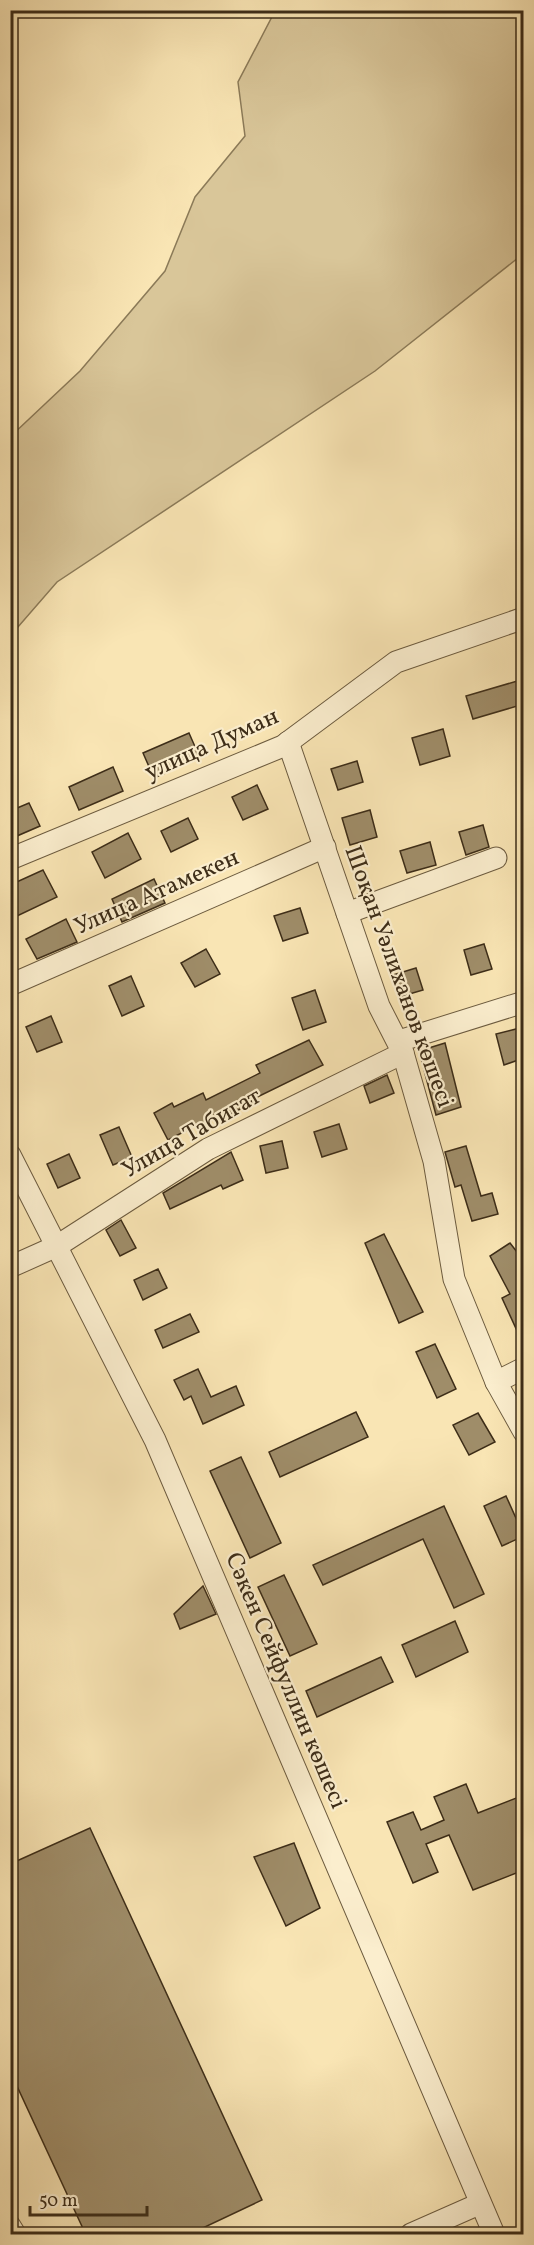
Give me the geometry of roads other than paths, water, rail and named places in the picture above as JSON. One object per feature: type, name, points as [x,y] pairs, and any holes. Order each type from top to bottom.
[{"type":"street","name":"улица Думан","points":[[10,859],[288,742],[396,662],[524,618]]},
{"type":"street","name":"Шоқан Уәлиханов көшесі","points":[[288,742],[379,1005],[401,1047],[434,1161],[454,1279],[496,1382],[524,1432]]},
{"type":"street","name":"Улица Атамекен","points":[[10,985],[325,848]]},
{"type":"street","points":[[347,913],[496,858]]},
{"type":"street","name":"Улица Табигат","points":[[10,1268],[57,1246],[208,1149],[401,1047],[524,1002]]},
{"type":"street","name":"Сәкен Сейфуллин көшесі","points":[[10,1155],[155,1440],[494,2235]]},
{"type":"street","points":[[496,1382],[524,1368]]},
{"type":"street","points":[[411,2235],[479,2204]]},
{"type":"street","points":[[10,2226],[15,2235]]}]
